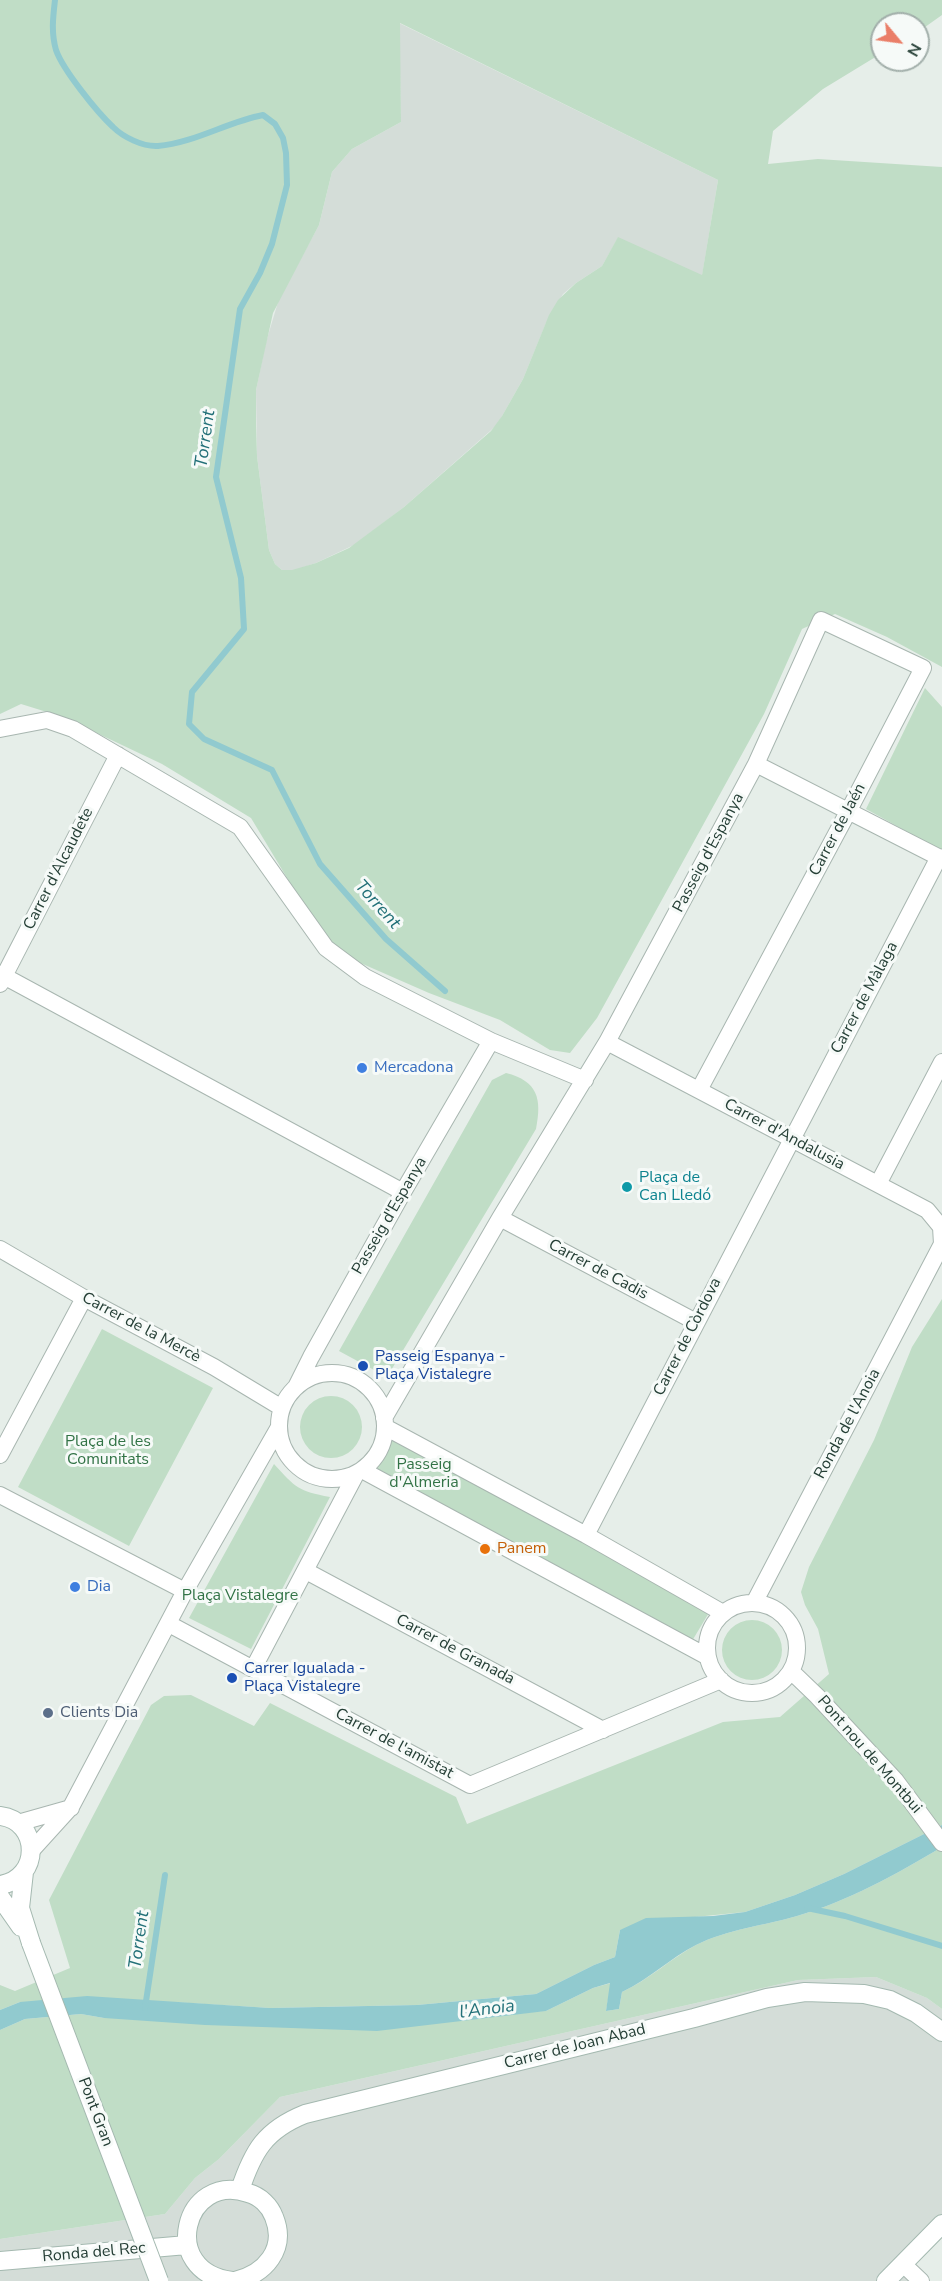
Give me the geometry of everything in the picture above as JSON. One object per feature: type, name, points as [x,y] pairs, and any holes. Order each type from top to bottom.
[{"type":"street","name":"Passeig d'Espanya","points":[[253,1669],[359,1472],[374,1458],[382,1444],[384,1423],[500,1218],[607,1042],[756,764],[820,620]]},
{"type":"street","name":"Carrer de Jaén","points":[[699,1090],[923,668],[820,620]]},
{"type":"street","points":[[0,729],[46,720],[73,729],[240,827],[326,948],[365,977],[491,1041],[585,1080]]},
{"type":"street","name":"Carrer d'Alcaudete","points":[[1,978],[118,755]]},
{"type":"street","points":[[756,764],[940,858]]},
{"type":"street","name":"Carrer de Màlaga","points":[[791,1139],[940,858]]},
{"type":"street","points":[[1,978],[403,1192]]},
{"type":"street","name":"Passeig d'Espanya","points":[[359,1472],[339,1479],[321,1478],[304,1472],[291,1460],[282,1445],[279,1427],[282,1408],[491,1041]]},
{"type":"street","name":"Carrer d'Andalusia","points":[[607,1042],[927,1210],[941,1227],[942,1244]]},
{"type":"street","points":[[878,1185],[942,1062]]},
{"type":"street","name":"Carrer de Còrdova","points":[[586,1535],[791,1139]]},
{"type":"street","name":"Carrer de Cadis","points":[[500,1218],[696,1322]]},
{"type":"street","name":"Ronda de l'Anoia","points":[[754,1603],[942,1244]]},
{"type":"street","name":"Carrer de la Mercè","points":[[0,1249],[84,1298],[214,1367],[282,1408]]},
{"type":"street","points":[[0,1455],[84,1298]]},
{"type":"street","points":[[296,1387],[310,1378],[325,1374],[357,1380],[369,1389],[379,1402],[384,1423],[723,1613]]},
{"type":"street","name":"Passeig d'Espanya","points":[[32,1850],[71,1808],[185,1591],[279,1427]]},
{"type":"street","points":[[359,1472],[708,1657]]},
{"type":"street","points":[[0,1495],[185,1591]]},
{"type":"street","name":"Carrer de Granada","points":[[306,1570],[603,1730]]},
{"type":"street","points":[[754,1603],[769,1606],[782,1614],[792,1626],[797,1648],[791,1671],[782,1682],[758,1693],[732,1688],[721,1680],[708,1657],[710,1633],[723,1613],[743,1604],[754,1603]]},
{"type":"street","points":[[169,1624],[253,1669]]},
{"type":"street","name":"Carrer de l'amistat","points":[[253,1669],[470,1785],[603,1730]]},
{"type":"street","name":"Pont nou de Montbui","points":[[791,1671],[896,1781],[942,1843]]},
{"type":"street","points":[[603,1730],[721,1680]]},
{"type":"street","points":[[18,1823],[71,1808]]},
{"type":"street","points":[[0,1816],[18,1823],[28,1835],[32,1850],[30,1862],[24,1872],[12,1882],[0,1885]]},
{"type":"street","points":[[24,1872],[20,1908],[31,1943]]},
{"type":"street","points":[[0,1897],[31,1943]]},
{"type":"street","name":"Pont Gran","points":[[31,1943],[159,2281]]},
{"type":"street","name":"Carrer de Joan Abad","points":[[240,2190],[256,2149],[270,2133],[287,2121],[305,2114],[767,1998],[805,1992],[864,1994],[890,2000],[916,2013],[942,2032]]},
{"type":"street","points":[[225,2190],[240,2190],[254,2194],[269,2209],[278,2228],[277,2243],[272,2258],[263,2269],[249,2278],[226,2281],[198,2266],[187,2245],[187,2228],[191,2214],[200,2202],[212,2194],[225,2190]]},
{"type":"street","points":[[886,2281],[942,2224]]},
{"type":"street","name":"Ronda del Rec","points":[[0,2261],[187,2245]]},
{"type":"street","points":[[903,2264],[921,2281]]},
{"type":"shaded area","points":[[399,23],[718,180],[702,276],[618,238],[602,266],[563,294],[546,323],[523,379],[497,425],[404,507],[356,544],[316,563],[292,571],[282,570],[275,564],[269,550],[257,456],[256,390],[266,342],[279,299],[319,225],[332,172],[352,149],[401,122]]},
{"type":"shaded area","points":[[876,1977],[927,1998],[942,2009],[942,2225],[903,2264],[924,2281],[0,2281],[0,2239],[165,2214],[195,2178],[219,2159],[280,2097],[798,1980]]},
{"type":"green space","points":[[0,0],[942,0],[942,15],[930,24],[930,12],[870,12],[870,60],[823,89],[773,131],[768,164],[818,159],[942,167],[942,667],[887,637],[835,614],[802,629],[764,714],[597,1018],[570,1053],[550,1050],[500,1020],[429,993],[349,958],[319,931],[251,818],[162,764],[63,717],[21,704],[0,714]],"holes":[[[400,23],[718,180],[702,275],[618,237],[602,266],[576,283],[558,300],[549,315],[523,379],[491,431],[404,507],[349,548],[316,563],[292,570],[282,570],[275,564],[269,550],[257,456],[256,423],[256,390],[273,313],[319,225],[332,172],[352,149],[401,122]]]},
{"type":"green space","points":[[925,688],[942,707],[942,851],[866,809]]},
{"type":"green space","points":[[506,1073],[525,1081],[535,1093],[538,1100],[536,1129],[387,1377],[339,1351],[492,1080]]},
{"type":"green space","points":[[942,1299],[942,1825],[844,1874],[795,1895],[745,1912],[685,1918],[620,1930],[615,1957],[536,1994],[417,2005],[270,2008],[172,2002],[20,2002],[0,2010],[0,1985],[15,1991],[70,1968],[49,1900],[151,1705],[164,1696],[191,1695],[254,1726],[270,1703],[456,1797],[467,1824],[723,1722],[780,1717],[829,1674],[818,1629],[801,1592],[809,1567],[874,1440],[912,1347]]},
{"type":"green space","name":"Plaça de les Comunitats","points":[[102,1329],[213,1388],[129,1546],[18,1487]]},
{"type":"green space","points":[[331,1396],[343,1398],[353,1405],[360,1415],[362,1427],[360,1439],[353,1449],[343,1456],[331,1458],[319,1456],[309,1449],[302,1439],[300,1427],[302,1415],[309,1405],[319,1398]]},
{"type":"green space","name":"Passeig d'Almeria","points":[[394,1437],[710,1611],[692,1641],[376,1470]]},
{"type":"green space","name":"Plaça Vistalegre","points":[[274,1464],[298,1487],[311,1493],[330,1497],[251,1649],[189,1618]]},
{"type":"green space","points":[[752,1620],[769,1625],[777,1633],[782,1650],[777,1667],[769,1675],[752,1680],[735,1675],[727,1667],[722,1650],[727,1633],[735,1625]]},
{"type":"green space","points":[[942,1847],[942,2009],[927,1998],[876,1977],[798,1980],[280,2097],[219,2159],[195,2178],[165,2214],[0,2239],[0,2030],[25,2019],[81,2014],[104,2018],[546,2011],[593,1988],[611,1983],[606,2011],[619,2009],[622,1992],[696,1945],[720,1935],[797,1916],[835,1903],[890,1877]]},
{"type":"water","name":"l'Anoia","points":[[942,1825],[942,1847],[908,1867],[853,1895],[816,1910],[733,1931],[696,1945],[622,1992],[619,2009],[606,2011],[610,1983],[593,1988],[546,2011],[377,2031],[205,2025],[104,2018],[81,2014],[25,2019],[0,2030],[0,2010],[20,2002],[87,1996],[270,2008],[417,2005],[536,1994],[615,1957],[620,1930],[646,1918],[713,1916],[745,1912],[795,1895],[844,1874]]},
{"type":"waterway","name":"Torrent","points":[[55,0],[53,37],[56,50],[73,79],[117,131],[134,141],[158,146],[185,141],[236,122],[263,115],[275,124],[283,138],[287,185],[272,244],[260,273],[240,309],[216,477],[241,578],[244,629],[192,692],[189,724],[204,739],[272,770],[320,864],[386,939],[445,991]]},
{"type":"waterway","name":"Torrent","points":[[145,2008],[165,1875]]},
{"type":"waterway","points":[[807,1908],[845,1916],[942,1946]]},
{"type":"place","name":"Mercadona","points":[[362,1068]]},
{"type":"place","name":"Plaça de Can Lledó","points":[[627,1187]]},
{"type":"place","name":"Passeig Espanya - Plaça Vistalegre","points":[[363,1366]]},
{"type":"place","name":"Panem","points":[[485,1549]]},
{"type":"place","name":"Dia","points":[[75,1587]]},
{"type":"place","name":"Carrer Igualada - Plaça Vistalegre","points":[[232,1678]]},
{"type":"place","name":"Clients Dia","points":[[48,1713]]}]
